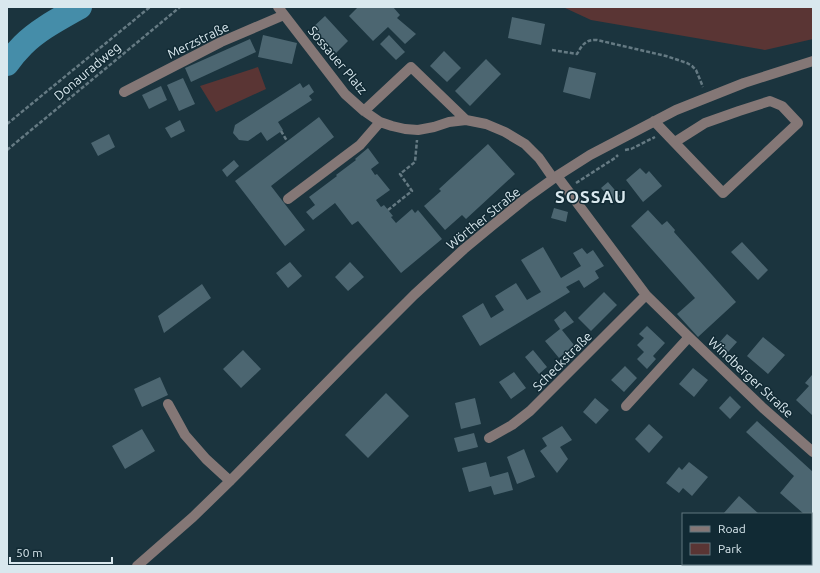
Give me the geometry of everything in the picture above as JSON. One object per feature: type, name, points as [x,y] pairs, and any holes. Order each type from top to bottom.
[{"type":"street","name":"Merzstraße","points":[[124,92],[281,11]]},
{"type":"street","name":"Sossauer Platz","points":[[281,11],[345,94],[364,111],[380,122],[405,129],[418,130],[449,122],[466,120],[486,124],[505,132],[525,144],[555,177]]},
{"type":"street","name":"Wörther Straße","points":[[138,566],[193,517],[230,481],[414,295],[492,225],[555,177],[590,155],[676,110],[744,83],[813,61]]},
{"type":"street","name":"Sossauer Platz","points":[[364,111],[411,67],[466,120]]},
{"type":"street","points":[[654,121],[724,193],[798,123],[782,106],[770,101],[705,123],[675,142]]},
{"type":"street","points":[[288,198],[360,145],[380,122]]},
{"type":"street","name":"Windberger Straße","points":[[555,177],[567,189],[646,295],[763,408],[813,452]]},
{"type":"street","name":"Scheckstraße","points":[[489,438],[512,425],[530,411],[646,295]]},
{"type":"street","name":"Windberger Straße","points":[[626,406],[689,337]]},
{"type":"street","points":[[168,404],[185,435],[206,459],[230,481]]},
{"type":"path","points":[[7,124],[150,7]]},
{"type":"path","name":"Donauradweg","points":[[7,150],[180,7]]},
{"type":"path","points":[[552,50],[577,54],[588,41],[597,40],[666,56],[687,63],[696,70],[707,97]]},
{"type":"path","points":[[388,210],[412,191],[400,174],[415,162],[418,130]]},
{"type":"path","points":[[281,132],[287,141]]},
{"type":"path","points":[[567,189],[615,158],[619,153],[625,150],[631,150],[642,143],[665,133]]},
{"type":"green space","points":[[563,7],[813,7],[813,39],[765,50],[591,20]]},
{"type":"green space","points":[[258,67],[266,89],[216,112],[200,86]]},
{"type":"building","points":[[358,7],[393,7],[400,15],[397,18],[416,34],[405,44],[388,27],[373,41],[349,16]]},
{"type":"building","points":[[325,16],[348,41],[335,54],[311,29]]},
{"type":"building","points":[[512,17],[545,24],[541,45],[508,38]]},
{"type":"building","points":[[263,35],[297,43],[292,64],[258,57]]},
{"type":"building","points":[[389,35],[405,52],[396,60],[380,44]]},
{"type":"building","points":[[250,39],[256,52],[191,82],[185,68]]},
{"type":"building","points":[[444,51],[461,68],[447,82],[430,66]]},
{"type":"building","points":[[486,59],[501,74],[470,106],[455,91]]},
{"type":"building","points":[[569,67],[596,73],[590,99],[563,92]]},
{"type":"building","points":[[183,78],[195,104],[179,111],[167,85]]},
{"type":"building","points":[[300,83],[303,88],[309,84],[314,92],[309,96],[312,100],[278,122],[283,130],[267,141],[261,132],[248,141],[239,140],[233,133],[235,125]]},
{"type":"building","points":[[161,86],[167,100],[149,109],[142,95]]},
{"type":"building","points":[[319,117],[334,137],[271,186],[305,230],[285,246],[235,181]]},
{"type":"building","points":[[180,120],[185,131],[171,138],[165,128]]},
{"type":"building","points":[[109,134],[115,147],[98,156],[91,143]]},
{"type":"building","points":[[488,144],[515,174],[466,219],[462,215],[445,230],[424,206],[441,191],[439,189]]},
{"type":"building","points":[[368,148],[379,163],[371,169],[390,190],[376,200],[381,207],[384,205],[393,216],[391,217],[396,223],[412,209],[415,213],[418,210],[442,239],[401,273],[358,221],[352,225],[335,203],[313,220],[306,212],[315,205],[309,197],[337,176],[336,175],[356,160],[355,159]]},
{"type":"building","points":[[234,160],[239,166],[227,177],[222,170]]},
{"type":"building","points":[[640,168],[646,174],[649,171],[662,186],[643,202],[626,180]]},
{"type":"building","points":[[608,182],[620,196],[614,202],[601,188]]},
{"type":"building","points":[[554,208],[568,212],[566,222],[551,218]]},
{"type":"building","points":[[648,210],[662,225],[667,221],[675,230],[674,232],[736,302],[698,337],[677,314],[695,298],[631,226]]},
{"type":"building","points":[[742,242],[768,270],[758,280],[731,252]]},
{"type":"building","points":[[543,247],[561,278],[581,266],[573,253],[582,248],[587,254],[593,250],[604,266],[595,271],[599,278],[584,288],[579,280],[566,287],[570,292],[480,346],[462,316],[483,303],[491,318],[504,310],[495,296],[516,283],[527,300],[541,292],[521,260]]},
{"type":"building","points":[[290,262],[302,276],[288,288],[276,273]]},
{"type":"building","points":[[350,262],[364,277],[348,291],[335,277]]},
{"type":"building","points":[[202,284],[211,298],[164,333],[158,316]]},
{"type":"building","points":[[604,292],[617,305],[591,331],[578,318]]},
{"type":"building","points":[[565,311],[574,322],[562,330],[574,345],[559,358],[545,341],[560,329],[554,320]]},
{"type":"building","points":[[647,326],[665,343],[653,356],[656,359],[647,369],[637,359],[644,352],[637,345],[644,338],[639,334]]},
{"type":"building","points":[[727,334],[737,342],[728,352],[718,344]]},
{"type":"building","points":[[763,337],[785,355],[768,374],[747,356]]},
{"type":"building","points":[[243,350],[261,369],[241,388],[223,369]]},
{"type":"building","points":[[533,350],[547,367],[539,374],[525,357]]},
{"type":"building","points":[[625,366],[637,378],[624,392],[611,380]]},
{"type":"building","points":[[693,368],[708,380],[694,397],[679,384]]},
{"type":"building","points":[[514,372],[526,388],[511,399],[499,382]]},
{"type":"building","points":[[812,375],[812,415],[796,400],[809,386],[805,383]]},
{"type":"building","points":[[160,377],[168,395],[142,407],[134,389]]},
{"type":"building","points":[[386,393],[409,416],[368,458],[345,435]]},
{"type":"building","points":[[730,396],[741,407],[730,419],[719,408]]},
{"type":"building","points":[[475,398],[481,424],[461,429],[455,403]]},
{"type":"building","points":[[595,398],[609,410],[596,424],[583,412]]},
{"type":"building","points":[[757,421],[813,472],[813,522],[812,513],[803,513],[780,493],[794,476],[746,432]]},
{"type":"building","points":[[649,424],[663,437],[649,453],[635,439]]},
{"type":"building","points":[[562,426],[572,440],[560,447],[568,459],[557,473],[540,451],[547,446],[542,438]]},
{"type":"building","points":[[142,429],[155,451],[125,469],[112,446]]},
{"type":"building","points":[[474,433],[478,447],[458,452],[454,438]]},
{"type":"building","points":[[524,449],[535,477],[517,484],[507,457]]},
{"type":"building","points":[[486,462],[490,477],[508,472],[513,490],[494,495],[491,486],[469,492],[462,468]]},
{"type":"building","points":[[689,462],[708,477],[692,496],[683,488],[679,493],[666,483],[679,467],[682,470]]},
{"type":"building","points":[[739,496],[758,513],[724,513]]},
{"type":"building","points":[[774,565],[812,566],[775,566]]},
{"type":"waterway","points":[[7,64],[29,39],[50,24],[80,7]]},
{"type":"district","name":"SOSSAU","points":[[591,196]]}]
